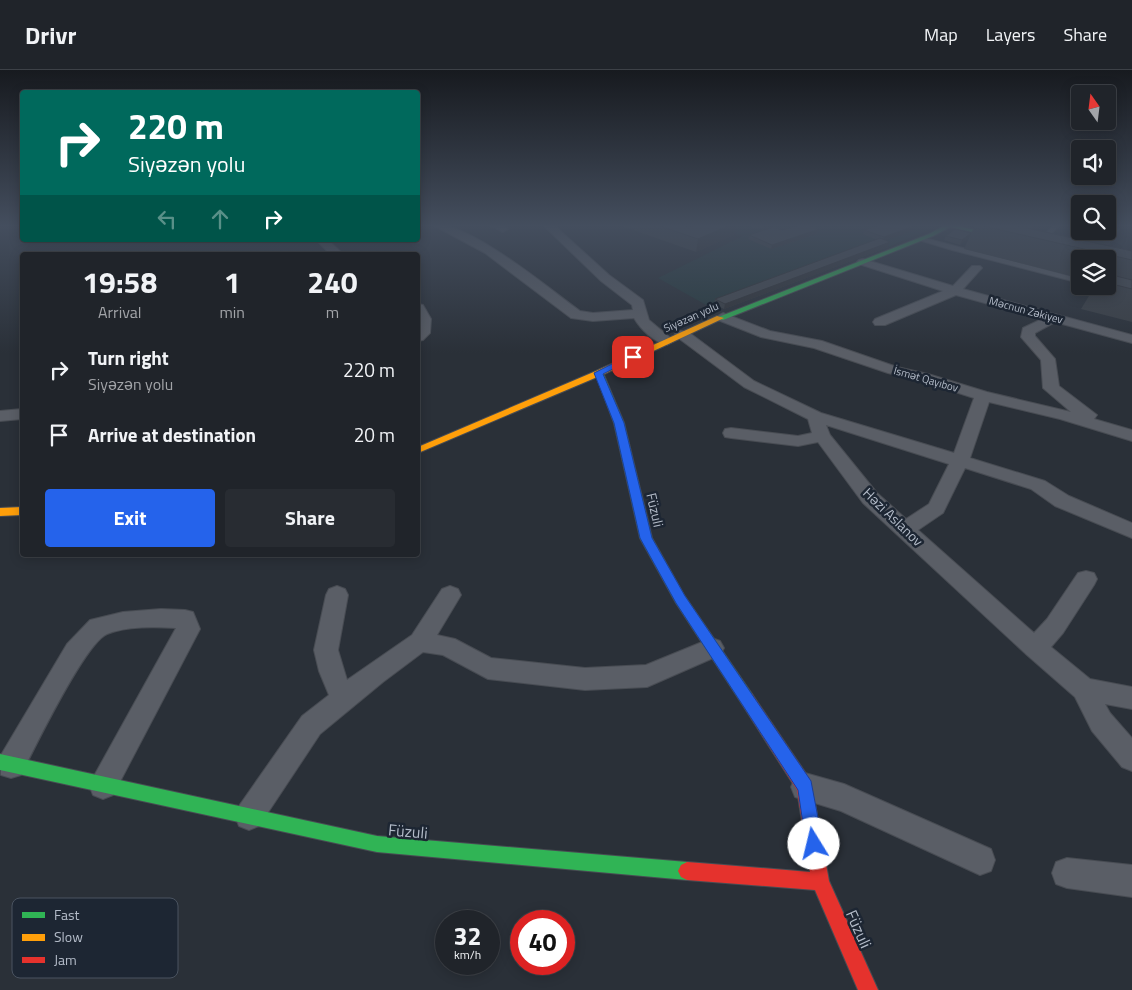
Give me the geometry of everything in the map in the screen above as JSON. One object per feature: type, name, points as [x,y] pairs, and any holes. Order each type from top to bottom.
[{"type":"street","points":[[512,268],[576,315],[594,317],[639,314]]},
{"type":"street","points":[[595,268],[638,303],[640,307],[639,314],[644,323],[675,338],[749,384],[815,416],[1038,485],[1062,501],[1132,531]]},
{"type":"street","name":"Siyəzən yolu","points":[[420,449],[599,373],[723,317],[848,268]]},
{"type":"street","name":"Məcnun Zəkiyev","points":[[882,268],[955,291],[1132,339]]},
{"type":"street","points":[[880,322],[955,291],[976,268]]},
{"type":"street","points":[[420,312],[424,319],[423,333],[420,335]]},
{"type":"street","name":"İsmət Qayıbov","points":[[723,317],[766,334],[817,344],[893,370],[923,377],[982,396],[1065,415],[1130,437]]},
{"type":"street","points":[[1055,317],[1028,331],[1028,338],[1048,359],[1051,388],[1071,405],[1130,437]]},
{"type":"street","name":"Füzuli","points":[[599,373],[619,423],[646,538],[680,599],[805,787],[820,882],[868,990]]},
{"type":"street","points":[[905,529],[936,508],[960,460],[982,396]]},
{"type":"street","points":[[0,416],[20,414]]},
{"type":"street","name":"Həzi Aslanov","points":[[815,416],[822,436],[870,498],[1035,648],[1084,689],[1102,722],[1132,758]]},
{"type":"street","points":[[731,433],[798,441],[822,436]]},
{"type":"street","points":[[0,512],[20,511]]},
{"type":"street","points":[[1035,648],[1055,626],[1086,579]]},
{"type":"street","points":[[249,816],[311,725],[374,674],[420,642],[450,595]]},
{"type":"street","points":[[337,596],[326,650],[331,671],[343,699]]},
{"type":"street","points":[[6,764],[75,651],[98,628],[123,621],[161,618],[184,619],[188,629],[103,785]]},
{"type":"street","points":[[420,642],[447,646],[488,668],[585,679],[647,676],[712,648]]},
{"type":"street","name":"Həzi Aslanov","points":[[1084,689],[1132,698]]},
{"type":"street","name":"Füzuli","points":[[6,764],[377,844],[820,882]]},
{"type":"street","points":[[805,787],[844,798],[980,860]]},
{"type":"street","points":[[1067,873],[1132,880]]},
{"type":"lane","points":[[1027,268],[1071,279]]},
{"type":"green space","points":[[678,268],[811,268],[708,306],[658,278]]},
{"type":"building","points":[[799,268],[821,268],[725,304],[715,299]]},
{"type":"building","points":[[1116,276],[1132,280],[1132,289],[1116,285]]},
{"type":"traffic: fast","points":[[720,318],[847,268]]},
{"type":"traffic: fast","points":[[599,373],[619,423],[646,538],[680,599],[747,699]]},
{"type":"traffic: fast","points":[[0,762],[377,844],[687,871]]},
{"type":"traffic: slow","points":[[420,449],[599,373],[720,318]]},
{"type":"traffic: slow","points":[[0,512],[20,511]]},
{"type":"traffic: jam","points":[[747,699],[805,787],[820,882],[868,990]]},
{"type":"traffic: jam","points":[[687,871],[820,882]]},
{"type":"route","points":[[633,357],[599,373],[619,423],[646,538],[680,599],[805,787],[814,844]]}]
